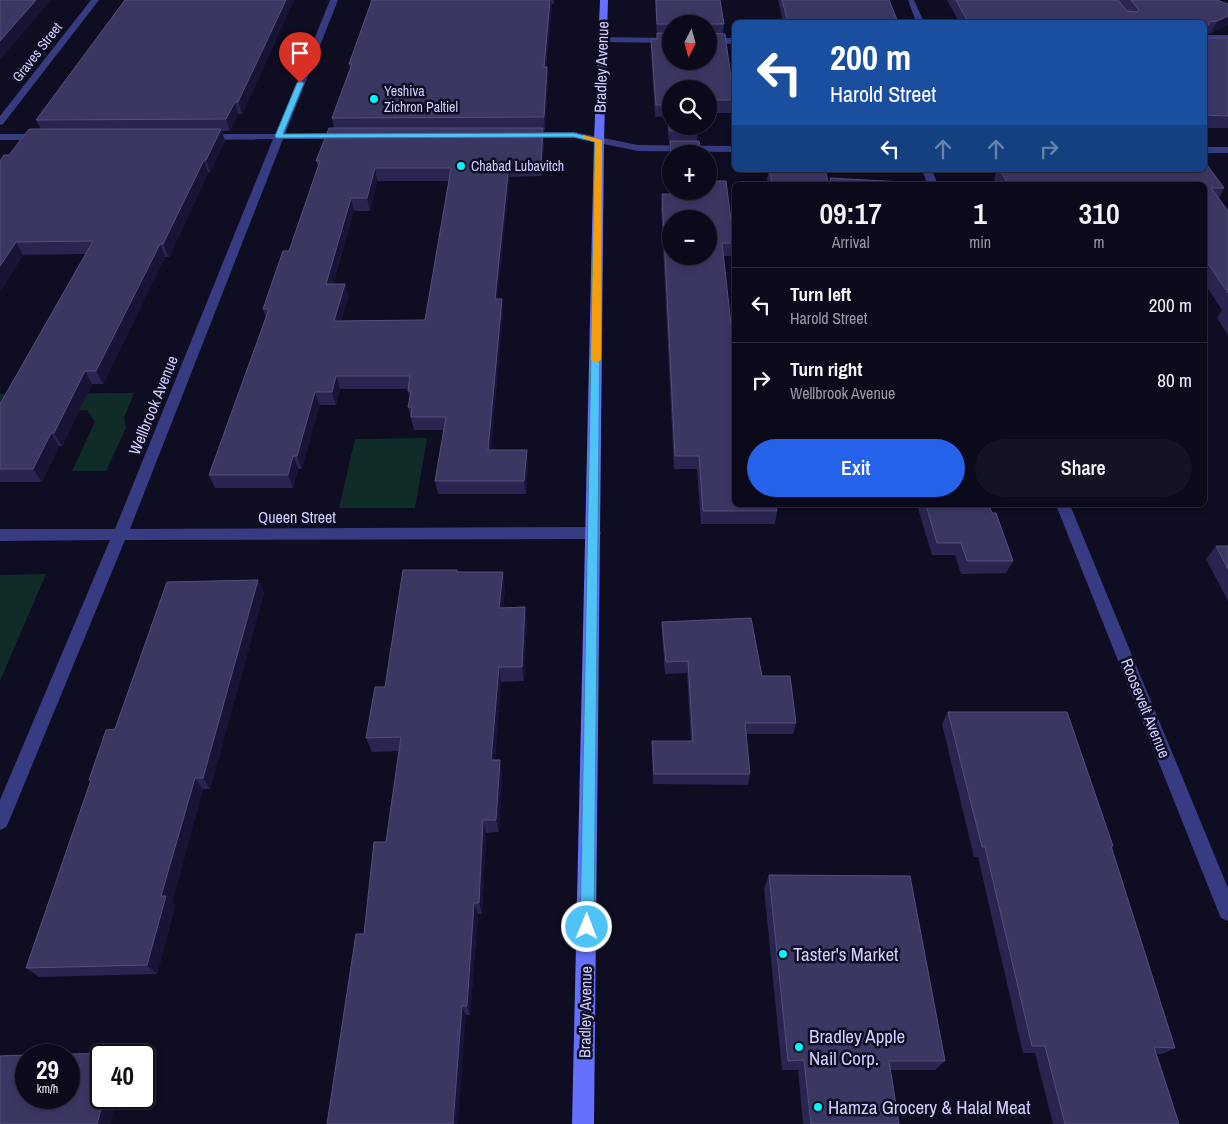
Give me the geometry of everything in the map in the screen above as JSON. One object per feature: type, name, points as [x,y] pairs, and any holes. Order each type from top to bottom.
[{"type":"street","name":"Graves Street","points":[[0,122],[95,0]]},
{"type":"street","name":"Wellbrook Avenue","points":[[0,821],[120,535],[334,0]]},
{"type":"street","name":"Bradley Avenue","points":[[583,1124],[594,533],[598,140],[604,0]]},
{"type":"street","points":[[911,1],[919,20]]},
{"type":"street","points":[[1207,38],[1228,38]]},
{"type":"street","points":[[603,40],[662,41]]},
{"type":"street","points":[[718,41],[732,42]]},
{"type":"street","points":[[515,135],[574,135],[638,148],[732,148]]},
{"type":"street","points":[[189,137],[358,136]]},
{"type":"street","points":[[0,137],[50,137]]},
{"type":"street","points":[[1207,150],[1224,150],[1228,161]]},
{"type":"street","name":"Roosevelt Avenue","points":[[1064,507],[1228,911]]},
{"type":"street","name":"Queen Street","points":[[0,535],[594,533]]},
{"type":"green space","points":[[134,393],[124,418],[126,428],[106,471],[72,471],[95,422],[87,410],[0,410],[0,394]]},
{"type":"green space","points":[[427,438],[415,508],[339,508],[355,439]]},
{"type":"green space","points":[[46,574],[0,681],[0,575]]},
{"type":"building","points":[[0,0],[36,0],[0,41]]},
{"type":"building","points":[[125,0],[286,0],[238,102],[235,102],[226,119],[36,120]]},
{"type":"building","points":[[372,0],[550,0],[544,67],[547,67],[544,117],[332,118],[352,64],[349,64]]},
{"type":"building","points":[[656,0],[720,0],[724,24],[718,24],[718,15],[662,15],[662,24],[657,24]]},
{"type":"building","points":[[782,0],[889,0],[897,20],[787,20]]},
{"type":"building","points":[[956,0],[1118,0],[1127,11],[1137,12],[1139,10],[1131,0],[1217,0],[1228,4],[1228,16],[1209,22],[1207,26],[1207,20],[967,20]]},
{"type":"building","points":[[657,33],[662,33],[662,70],[718,70],[718,34],[725,34],[732,85],[732,100],[717,100],[717,80],[662,80],[662,105],[656,105],[651,39],[657,39]]},
{"type":"building","points":[[1207,38],[1228,38],[1228,116],[1207,115]]},
{"type":"building","points":[[329,128],[543,128],[541,164],[509,164],[495,299],[502,299],[488,450],[527,450],[524,481],[435,481],[446,417],[411,417],[412,407],[408,407],[411,391],[408,391],[410,376],[336,376],[332,392],[315,392],[297,456],[293,456],[288,475],[209,475],[269,309],[263,309],[283,251],[289,251],[320,161],[316,161]],"holes":[[[375,168],[451,168],[425,320],[334,321],[345,284],[326,284],[351,198],[367,198]]]},
{"type":"building","points":[[29,129],[221,129],[96,371],[85,371],[54,433],[51,433],[33,469],[0,469],[0,404],[93,241],[16,242],[0,266],[0,161],[4,155],[9,155]]},
{"type":"building","points":[[670,141],[699,141],[700,145],[670,145]]},
{"type":"building","points":[[1207,165],[1224,188],[1211,188],[1228,211],[1228,293],[1207,262],[1207,182],[1007,182],[1002,172],[1207,172]]},
{"type":"building","points":[[770,172],[826,172],[828,182],[772,182]]},
{"type":"building","points":[[830,178],[904,182],[831,182]]},
{"type":"building","points":[[717,181],[726,181],[732,228],[732,243],[722,243],[732,333],[732,507],[776,507],[777,511],[703,511],[699,456],[675,456],[666,265],[717,265],[717,210],[663,210],[662,200],[717,200]]},
{"type":"building","points":[[927,507],[990,507],[992,513],[996,513],[1013,561],[967,561],[961,543],[937,543]]},
{"type":"building","points":[[1216,546],[1228,546],[1228,569]]},
{"type":"building","points":[[403,570],[503,572],[499,608],[525,607],[522,667],[499,667],[491,760],[500,760],[496,820],[483,820],[479,903],[474,903],[467,1006],[462,1006],[453,1124],[327,1124],[356,934],[364,934],[374,842],[386,842],[401,737],[366,738],[375,687],[385,687]]},
{"type":"building","points":[[258,580],[203,778],[195,778],[161,896],[166,896],[147,965],[26,968],[91,780],[89,780],[106,730],[115,729],[167,582]]},
{"type":"building","points":[[751,618],[762,676],[790,676],[796,723],[745,723],[750,774],[654,774],[652,741],[693,741],[688,661],[666,662],[662,622]]},
{"type":"building","points":[[948,712],[1067,712],[1113,846],[1111,846],[1175,1048],[1154,1047],[1179,1124],[1065,1124],[1045,1046],[1032,1046],[985,847],[982,847]]},
{"type":"building","points":[[769,875],[910,876],[945,1061],[889,1061],[899,1124],[811,1124],[804,1060],[788,1061]]},
{"type":"building","points":[[80,1054],[90,1054],[90,1109],[101,1109],[97,1124],[0,1124],[0,1056],[15,1055],[15,1109],[80,1109]]},
{"type":"slow traffic","points":[[586,137],[598,140],[596,360]]},
{"type":"place","name":"Yeshiva Zichron Paltiel","points":[[374,99]]},
{"type":"place","name":"Chabad Lubavitch","points":[[461,166]]},
{"type":"place","name":"Taster's Market","points":[[783,954]]},
{"type":"place","name":"Bradley Apple Nail Corp.","points":[[799,1047]]},
{"type":"place","name":"Hamza Grocery & Halal Meat","points":[[818,1107]]},
{"type":"route","points":[[300,83],[279,136],[574,135],[598,140],[587,927]]}]
